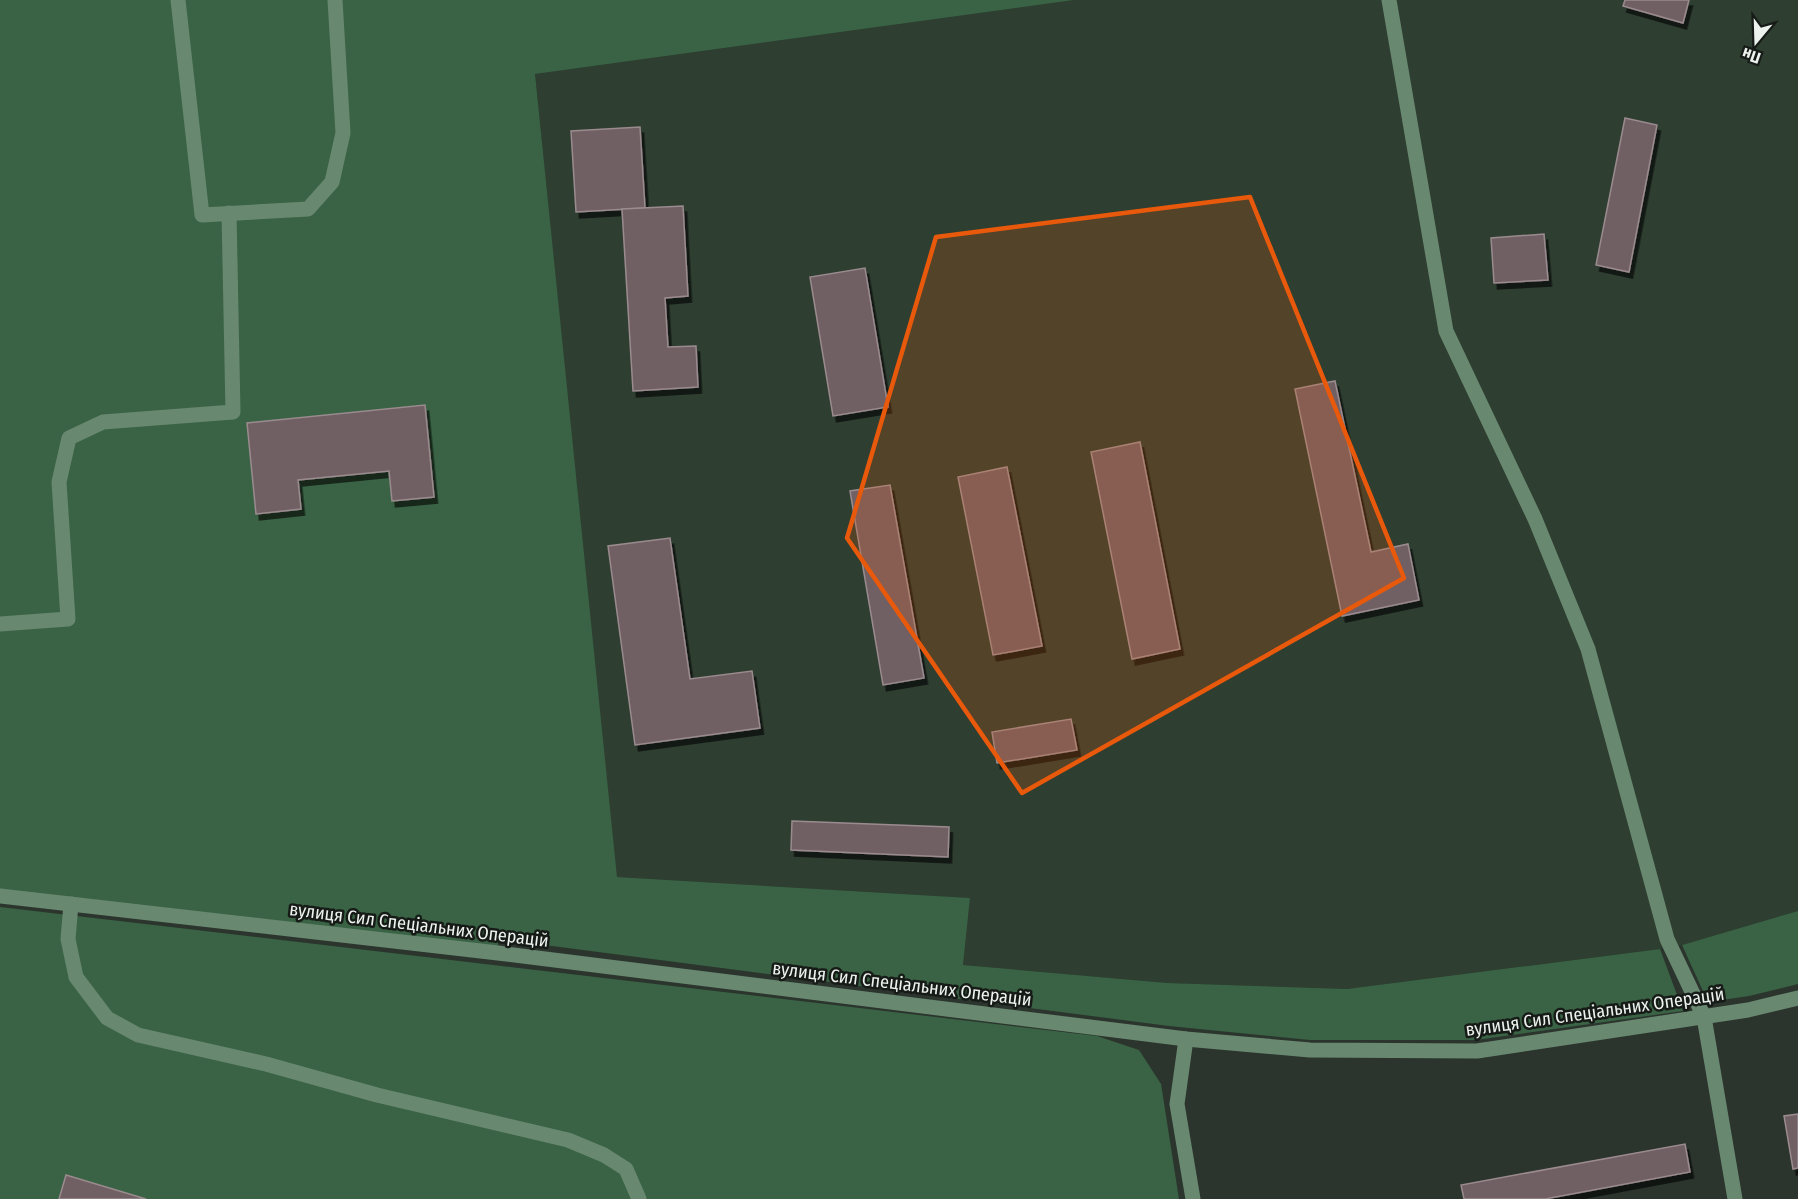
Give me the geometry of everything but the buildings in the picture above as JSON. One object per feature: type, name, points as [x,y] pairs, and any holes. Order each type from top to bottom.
[{"type":"street","points":[[178,0],[202,215],[308,209],[333,182],[343,133],[335,0]]},
{"type":"street","points":[[1389,0],[1446,331],[1535,519],[1588,649],[1667,939],[1704,1017],[1734,1199]]},
{"type":"street","points":[[0,624],[68,619],[59,482],[69,438],[103,422],[233,412],[229,213]]},
{"type":"street","name":"вулиця Сил Спеціальних Операцій","points":[[0,896],[510,955],[1186,1039],[1310,1050],[1477,1051],[1748,1010],[1798,998]]},
{"type":"street","points":[[71,904],[68,939],[76,976],[107,1018],[138,1035],[266,1064],[376,1095],[568,1140],[604,1155],[626,1169],[639,1199]]},
{"type":"street","points":[[1186,1039],[1177,1104],[1192,1199]]},
{"type":"highlighted area","points":[[1250,197],[1404,578],[1022,793],[847,538],[936,237]]},
{"type":"shaded area","points":[[1074,0],[1798,0],[1798,911],[1682,945],[1660,949],[1347,989],[1167,983],[963,965],[970,898],[616,877],[535,74]]},
{"type":"green space","points":[[0,0],[1074,0],[535,74],[617,877],[970,898],[963,965],[1167,983],[1347,989],[1660,949],[1683,1011],[1476,1040],[1310,1040],[1169,1026],[498,939],[498,953],[0,896]]},
{"type":"green space","points":[[0,907],[1097,1036],[1139,1050],[1161,1084],[1179,1199],[0,1199]]},
{"type":"green space","points":[[1798,911],[1798,984],[1749,996],[1708,1002],[1682,945]]}]
